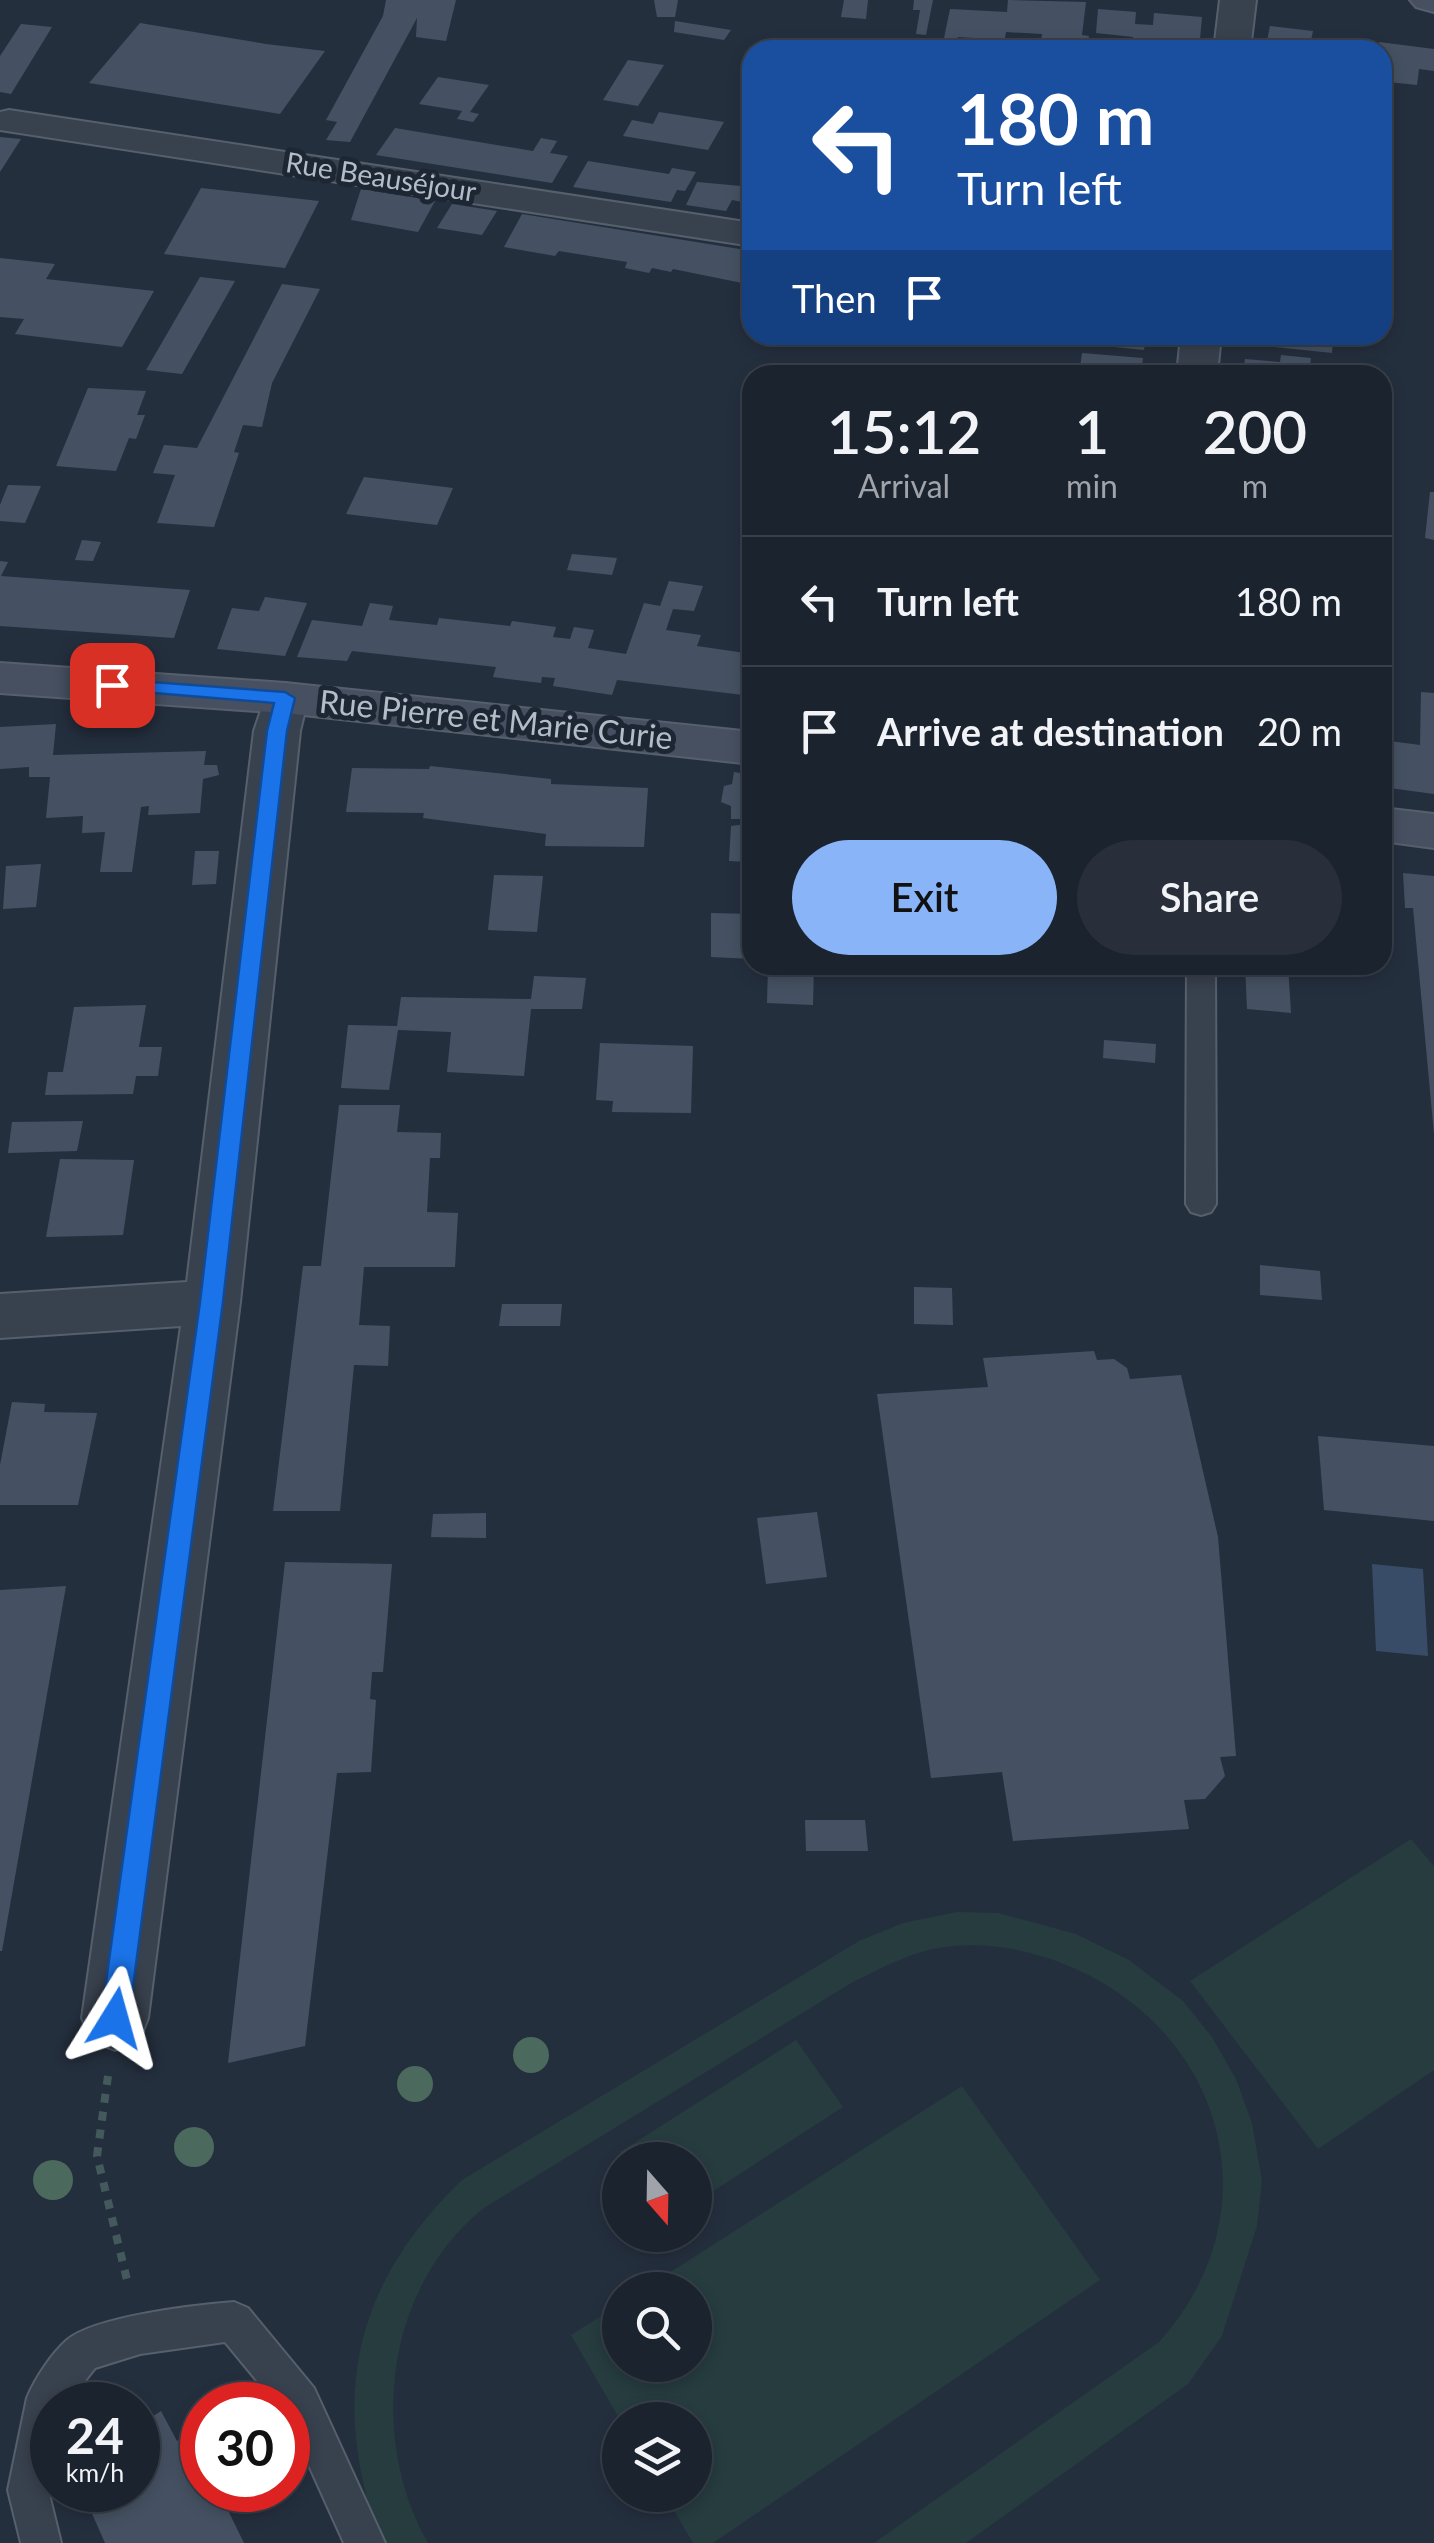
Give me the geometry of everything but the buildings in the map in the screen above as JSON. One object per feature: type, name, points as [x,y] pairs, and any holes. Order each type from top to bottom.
[{"type":"street","points":[[1233,40],[1238,0]]},
{"type":"street","name":"Rue Beauséjour","points":[[9,121],[742,234]]},
{"type":"street","name":"Rue Pierre et Marie Curie","points":[[0,678],[285,698],[742,747]]},
{"type":"street","points":[[115,2018],[212,1302],[277,731],[285,698]]},
{"type":"street","points":[[1392,825],[1434,831]]},
{"type":"street","points":[[0,1316],[212,1302]]},
{"type":"lane","points":[[1201,975],[1201,1204]]},
{"type":"lane","points":[[41,2543],[28,2490],[47,2398],[82,2353],[140,2334],[185,2325],[234,2322],[300,2402],[364,2543]]},
{"type":"path","points":[[115,2018],[97,2156],[140,2334]]},
{"type":"green space","points":[[1411,1839],[1434,1866],[1434,2070],[1318,2149],[1190,1981]]},
{"type":"green space","points":[[957,1912],[998,1913],[1076,1934],[1129,1960],[1183,2001],[1212,2037],[1236,2079],[1252,2123],[1262,2181],[1257,2226],[1222,2336],[1188,2384],[966,2543],[874,2543],[1159,2342],[1194,2293],[1215,2241],[1223,2188],[1218,2135],[1200,2086],[1170,2040],[1129,2001],[1078,1970],[1030,1953],[979,1945],[933,1949],[853,1982],[484,2208],[451,2241],[425,2279],[407,2321],[396,2365],[393,2411],[398,2457],[409,2501],[428,2543],[381,2543],[365,2491],[356,2441],[355,2393],[361,2348],[374,2304],[396,2261],[425,2220],[462,2180],[859,1941],[903,1923]]},
{"type":"green space","points":[[796,2040],[843,2107],[712,2192],[712,2142],[636,2142]]},
{"type":"green space","points":[[962,2086],[1100,2280],[713,2543],[693,2543],[675,2512],[712,2512],[712,2402],[610,2402],[571,2335],[602,2315],[602,2382],[712,2382],[712,2272],[670,2272],[702,2252],[712,2252],[712,2245]]},
{"type":"water","points":[[1372,1564],[1423,1569],[1428,1656],[1376,1651]]},
{"type":"route","points":[[112,685],[285,698],[277,731],[212,1302],[115,2018]]}]
